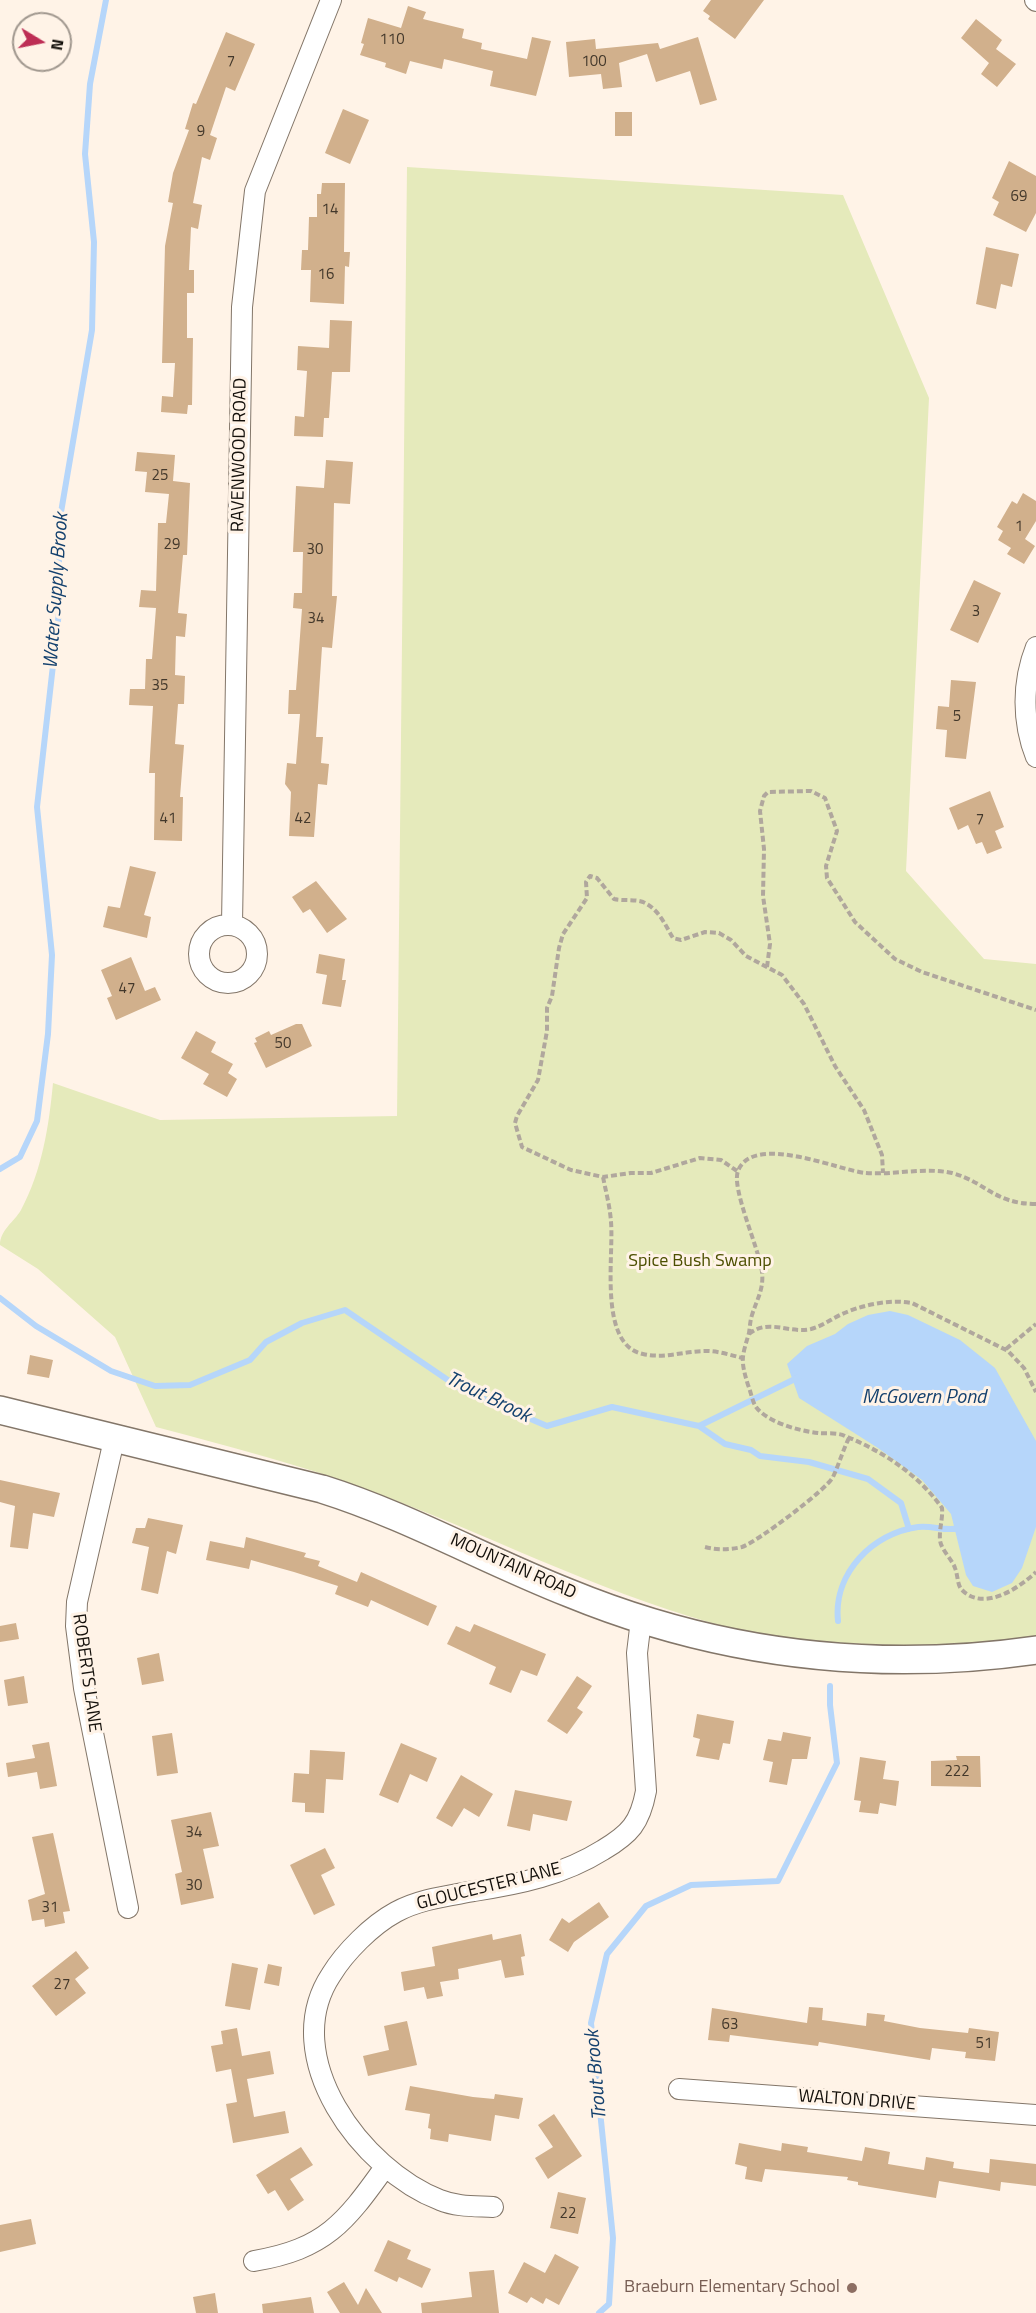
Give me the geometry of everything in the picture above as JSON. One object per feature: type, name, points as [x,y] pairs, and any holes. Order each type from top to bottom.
[{"type":"main road","name":"MOUNTAIN ROAD","points":[[0,1410],[114,1440],[235,1467],[365,1503],[567,1593],[641,1620],[699,1637],[758,1649],[862,1660],[932,1661],[1036,1650]]},
{"type":"street","name":"RAVENWOOD ROAD","points":[[232,924],[242,307],[255,191],[331,0]]},
{"type":"street","points":[[1036,646],[1028,674],[1025,697],[1027,730],[1036,757]]},
{"type":"street","name":"ROBERTS LANE","points":[[114,1440],[77,1602],[76,1626],[84,1688],[128,1908]]},
{"type":"street","name":"GLOUCESTER LANE","points":[[493,2207],[462,2206],[439,2200],[385,2167],[349,2130],[332,2103],[321,2072],[315,2039],[317,2008],[330,1975],[372,1930],[396,1912],[426,1900],[553,1875],[585,1862],[633,1828],[642,1813],[646,1791],[637,1653],[641,1620]]},
{"type":"street","name":"WALTON DRIVE","points":[[679,2089],[1036,2115]]},
{"type":"street","points":[[254,2261],[282,2256],[327,2236],[356,2207],[385,2167]]},
{"type":"path","points":[[767,967],[770,944],[762,882],[764,849],[761,802],[768,792],[811,791],[825,798],[836,825],[826,866],[827,879],[861,928],[902,964],[1036,1010]]},
{"type":"path","points":[[738,1171],[721,1160],[700,1158],[651,1173],[603,1177],[571,1170],[525,1150],[518,1138],[515,1123],[519,1111],[538,1080],[542,1068],[547,1008],[552,996],[563,934],[584,904],[587,878],[593,876],[614,899],[643,902],[663,919],[674,938],[681,940],[705,932],[725,937],[746,956],[782,975],[804,1004],[835,1066],[864,1110],[882,1155],[883,1173]]},
{"type":"path","points":[[1036,1204],[1004,1200],[949,1173],[862,1173],[800,1156],[767,1155],[750,1159],[738,1171],[739,1194],[762,1270],[762,1290],[752,1312],[742,1358],[756,1407],[770,1418],[787,1425],[814,1433],[843,1435],[878,1452],[912,1475],[942,1508],[940,1539],[955,1567],[960,1588],[977,1598],[1005,1594],[1036,1572]]},
{"type":"path","points":[[603,1177],[611,1219],[611,1290],[615,1328],[621,1340],[632,1351],[645,1354],[670,1356],[708,1351],[742,1358]]},
{"type":"path","points":[[748,1335],[764,1326],[801,1331],[811,1329],[860,1308],[901,1301],[926,1309],[970,1334],[1006,1349],[1024,1368],[1036,1392]]},
{"type":"path","points":[[1006,1349],[1034,1325]]},
{"type":"path","points":[[705,1547],[719,1550],[742,1546],[756,1539],[823,1489],[833,1478],[849,1438]]},
{"type":"green space","name":"Spice Bush Swamp","points":[[407,167],[843,195],[929,398],[906,871],[984,959],[1036,964],[1036,1636],[982,1645],[908,1646],[800,1639],[755,1633],[712,1623],[625,1594],[411,1506],[342,1481],[263,1456],[156,1427],[115,1337],[38,1269],[0,1245],[2,1235],[21,1210],[34,1180],[47,1132],[53,1083],[160,1120],[397,1116]]},
{"type":"water","name":"McGovern Pond","points":[[890,1311],[908,1315],[960,1340],[995,1368],[1036,1441],[1036,1527],[1022,1568],[1012,1583],[992,1592],[973,1586],[966,1575],[951,1514],[922,1480],[878,1448],[799,1398],[787,1364],[807,1346],[835,1334],[848,1324],[868,1315]]},
{"type":"building","points":[[711,0],[764,0],[735,39],[708,19],[710,16],[703,11]]},
{"type":"building","points":[[408,6],[426,12],[423,19],[464,29],[462,38],[482,43],[481,49],[527,59],[532,37],[551,41],[536,96],[490,86],[493,71],[444,59],[442,69],[410,61],[406,74],[385,67],[386,63],[360,55],[368,18],[401,28]]},
{"type":"building","points":[[976,19],[1002,40],[996,49],[1016,64],[997,87],[981,74],[989,63],[961,38]]},
{"type":"building","points":[[226,32],[255,44],[235,91],[226,87],[210,135],[217,138],[210,160],[202,157],[193,203],[202,205],[198,229],[191,227],[189,270],[194,270],[194,293],[187,293],[187,338],[193,338],[192,405],[188,405],[187,414],[161,412],[162,396],[173,397],[175,363],[162,363],[165,246],[173,203],[168,202],[173,173],[189,130],[185,129],[193,103],[196,104]]},
{"type":"building","points":[[698,37],[717,100],[700,105],[690,71],[656,82],[647,54],[619,63],[622,87],[603,89],[601,74],[569,77],[566,42],[595,39],[596,49],[658,43],[660,49]]},
{"type":"building","points":[[343,109],[369,120],[350,164],[325,153]]},
{"type":"building","points":[[615,112],[632,112],[632,136],[615,136]]},
{"type":"building","points":[[1009,161],[1036,176],[1036,213],[1026,232],[993,215],[999,202],[992,198]]},
{"type":"building","points":[[322,183],[345,183],[344,252],[350,252],[349,267],[345,266],[344,304],[310,302],[311,270],[301,270],[302,250],[308,250],[309,217],[317,217],[317,194],[321,194]]},
{"type":"building","points":[[986,247],[1019,254],[1012,287],[1001,284],[996,309],[976,304]]},
{"type":"building","points":[[330,320],[352,321],[350,372],[332,372],[329,418],[324,418],[323,437],[294,436],[295,416],[304,417],[307,371],[297,370],[298,346],[329,348]]},
{"type":"building","points":[[137,452],[175,455],[173,481],[190,483],[187,555],[183,555],[178,613],[187,614],[185,637],[176,636],[175,675],[185,676],[184,704],[178,704],[175,744],[184,745],[180,797],[183,797],[182,841],[154,840],[155,773],[149,773],[153,706],[129,705],[130,689],[145,689],[146,659],[152,659],[156,608],[139,607],[141,590],[156,591],[158,523],[166,523],[169,494],[145,492],[147,472],[135,471]]},
{"type":"building","points":[[326,460],[353,462],[350,504],[334,503],[332,596],[337,596],[332,648],[322,647],[316,737],[323,737],[321,763],[329,764],[327,785],[318,784],[314,837],[289,836],[291,792],[285,784],[287,763],[296,764],[300,714],[288,714],[289,690],[296,690],[302,609],[293,608],[294,593],[302,593],[303,552],[293,552],[296,486],[324,488]]},
{"type":"building","points":[[1023,493],[1036,501],[1036,521],[1025,539],[1035,546],[1024,564],[1007,554],[1011,548],[998,540],[1003,531],[997,527],[1012,501],[1017,504]]},
{"type":"building","points":[[974,580],[1001,593],[978,643],[950,630]]},
{"type":"building","points":[[951,680],[976,682],[966,759],[945,757],[947,730],[936,729],[938,706],[949,707]]},
{"type":"building","points":[[990,791],[1004,827],[995,831],[1002,848],[987,854],[982,842],[976,844],[968,825],[958,830],[949,808]]},
{"type":"building","points":[[130,866],[156,872],[144,915],[151,917],[147,938],[103,927],[108,906],[120,908]]},
{"type":"building","points":[[316,881],[347,919],[327,933],[310,909],[303,913],[292,897]]},
{"type":"building","points":[[319,954],[345,959],[342,980],[346,980],[341,1007],[322,1004],[327,975],[316,973]]},
{"type":"building","points":[[131,957],[145,991],[155,987],[161,1000],[116,1020],[107,998],[112,996],[101,970]]},
{"type":"building","points":[[296,1024],[302,1024],[312,1046],[266,1068],[254,1043],[257,1042],[255,1038],[269,1031],[271,1035]]},
{"type":"building","points":[[196,1031],[216,1042],[211,1052],[233,1064],[228,1073],[237,1079],[227,1097],[203,1084],[209,1074],[181,1058]]},
{"type":"building","points":[[30,1355],[53,1360],[49,1378],[27,1374]]},
{"type":"building","points":[[0,1480],[60,1493],[54,1517],[33,1513],[28,1549],[10,1547],[15,1506],[0,1502]]},
{"type":"building","points":[[148,1518],[183,1525],[176,1554],[167,1551],[158,1594],[141,1590],[149,1547],[132,1543],[136,1528],[145,1528]]},
{"type":"building","points":[[246,1537],[306,1553],[304,1557],[320,1561],[318,1566],[357,1582],[361,1572],[437,1606],[428,1626],[371,1600],[368,1607],[335,1594],[338,1586],[294,1572],[251,1560],[249,1569],[206,1560],[210,1541],[244,1548]]},
{"type":"building","points":[[16,1623],[19,1639],[0,1642],[0,1626]]},
{"type":"building","points":[[474,1624],[546,1654],[537,1676],[521,1670],[511,1693],[489,1684],[496,1667],[447,1644],[456,1626],[470,1632]]},
{"type":"building","points":[[159,1653],[164,1681],[142,1685],[137,1658]]},
{"type":"building","points":[[24,1676],[28,1703],[8,1706],[4,1680]]},
{"type":"building","points":[[577,1676],[592,1686],[577,1708],[583,1712],[567,1734],[547,1721]]},
{"type":"building","points":[[697,1714],[734,1721],[730,1744],[723,1743],[719,1760],[696,1756],[700,1739],[693,1737]]},
{"type":"building","points":[[783,1732],[811,1737],[807,1759],[792,1759],[787,1785],[769,1782],[773,1762],[763,1760],[768,1739],[781,1741]]},
{"type":"building","points":[[172,1733],[178,1773],[157,1776],[152,1736]]},
{"type":"building","points":[[49,1742],[57,1786],[40,1789],[37,1772],[8,1777],[6,1763],[35,1758],[32,1745]]},
{"type":"building","points":[[401,1743],[437,1758],[427,1782],[410,1774],[398,1803],[379,1795]]},
{"type":"building","points":[[310,1750],[345,1752],[343,1780],[326,1779],[324,1813],[305,1812],[305,1803],[292,1802],[294,1773],[309,1774]]},
{"type":"building","points":[[956,1756],[980,1756],[981,1787],[931,1786],[931,1761],[957,1760]]},
{"type":"building","points":[[860,1757],[886,1761],[883,1779],[899,1781],[896,1806],[880,1803],[878,1814],[859,1812],[861,1801],[854,1800]]},
{"type":"building","points":[[461,1775],[493,1794],[479,1817],[464,1808],[452,1827],[436,1818]]},
{"type":"building","points":[[515,1790],[572,1801],[567,1821],[533,1814],[530,1831],[507,1826]]},
{"type":"building","points":[[211,1812],[219,1846],[203,1849],[214,1898],[181,1905],[175,1874],[182,1872],[171,1820]]},
{"type":"building","points":[[53,1833],[70,1911],[63,1912],[65,1923],[45,1927],[44,1919],[32,1921],[28,1900],[45,1894],[32,1837]]},
{"type":"building","points":[[325,1848],[335,1868],[321,1875],[335,1905],[314,1915],[290,1865]]},
{"type":"building","points":[[599,1902],[609,1917],[574,1942],[568,1952],[549,1940],[562,1918],[569,1923]]},
{"type":"building","points":[[492,1934],[493,1940],[521,1934],[525,1956],[521,1957],[524,1975],[505,1978],[501,1960],[458,1969],[459,1979],[440,1982],[443,1996],[427,1999],[424,1987],[404,1991],[401,1972],[435,1966],[432,1947]]},
{"type":"building","points":[[76,1951],[89,1968],[75,1979],[86,1993],[56,2016],[32,1986]]},
{"type":"building","points":[[232,1963],[258,1968],[250,2010],[225,2006]]},
{"type":"building","points":[[268,1964],[282,1967],[279,1986],[264,1983]]},
{"type":"building","points":[[809,2007],[823,2008],[822,2020],[866,2026],[867,2013],[885,2015],[884,2021],[920,2028],[968,2033],[969,2028],[999,2032],[995,2061],[965,2058],[966,2052],[932,2048],[930,2060],[819,2042],[818,2046],[730,2035],[729,2042],[708,2040],[712,2008],[807,2023]]},
{"type":"building","points":[[407,2021],[417,2065],[368,2076],[363,2056],[389,2050],[384,2026]]},
{"type":"building","points":[[237,2028],[242,2056],[270,2051],[274,2074],[247,2079],[254,2117],[285,2111],[289,2133],[233,2143],[226,2104],[237,2102],[231,2069],[216,2072],[211,2046],[223,2044],[221,2031]]},
{"type":"building","points":[[410,2086],[473,2097],[494,2099],[495,2094],[523,2098],[519,2119],[495,2115],[491,2141],[449,2134],[448,2142],[430,2139],[431,2129],[428,2128],[430,2114],[405,2110]]},
{"type":"building","points":[[554,2114],[582,2156],[548,2179],[535,2158],[553,2147],[538,2125]]},
{"type":"building","points":[[739,2143],[781,2151],[782,2143],[808,2147],[807,2152],[862,2161],[865,2147],[890,2152],[888,2164],[924,2170],[926,2157],[954,2162],[953,2168],[989,2173],[990,2159],[1036,2164],[1036,2186],[1001,2182],[1000,2191],[939,2181],[936,2198],[858,2185],[858,2182],[847,2180],[848,2177],[765,2169],[762,2182],[745,2179],[747,2167],[735,2164]]},
{"type":"building","points":[[301,2147],[313,2165],[290,2179],[304,2200],[288,2211],[275,2190],[268,2194],[256,2175]]},
{"type":"building","points":[[558,2192],[586,2198],[578,2234],[550,2228]]},
{"type":"building","points":[[31,2219],[36,2244],[0,2252],[0,2225]]},
{"type":"building","points":[[388,2240],[411,2250],[407,2259],[431,2269],[422,2288],[399,2277],[397,2282],[374,2271]]},
{"type":"building","points":[[555,2254],[579,2267],[559,2305],[546,2298],[543,2304],[531,2297],[527,2303],[508,2293],[524,2262],[545,2273]]},
{"type":"building","points":[[494,2270],[499,2313],[422,2313],[421,2303],[472,2297],[469,2272]]},
{"type":"building","points":[[344,2282],[358,2305],[366,2288],[382,2313],[340,2313],[327,2292]]},
{"type":"building","points":[[215,2293],[218,2313],[196,2313],[193,2297]]},
{"type":"building","points":[[311,2297],[314,2313],[263,2313],[262,2304]]},
{"type":"waterway","name":"Water Supply Brook","points":[[0,1169],[20,1157],[37,1121],[48,1034],[52,955],[37,807],[59,612],[59,524],[92,330],[94,242],[85,154],[90,84],[106,0]]},
{"type":"waterway","name":"Trout Brook","points":[[0,1298],[36,1326],[111,1371],[155,1386],[190,1385],[250,1360],[266,1342],[302,1323],[345,1310],[461,1389],[547,1426],[612,1407],[699,1426],[799,1377]]},
{"type":"waterway","points":[[699,1426],[725,1444],[751,1450],[760,1456],[809,1462],[868,1479],[901,1503],[909,1529]]},
{"type":"waterway","name":"Trout Brook","points":[[838,1621],[838,1603],[842,1587],[859,1558],[872,1547],[886,1537],[918,1527],[960,1528]]},
{"type":"waterway","name":"Trout Brook","points":[[599,2313],[609,2304],[613,2238],[591,2023],[607,1954],[646,1906],[691,1885],[778,1881],[837,1763],[830,1686]]},
{"type":"place","name":"Braeburn Elementary School","points":[[852,2288]]}]
